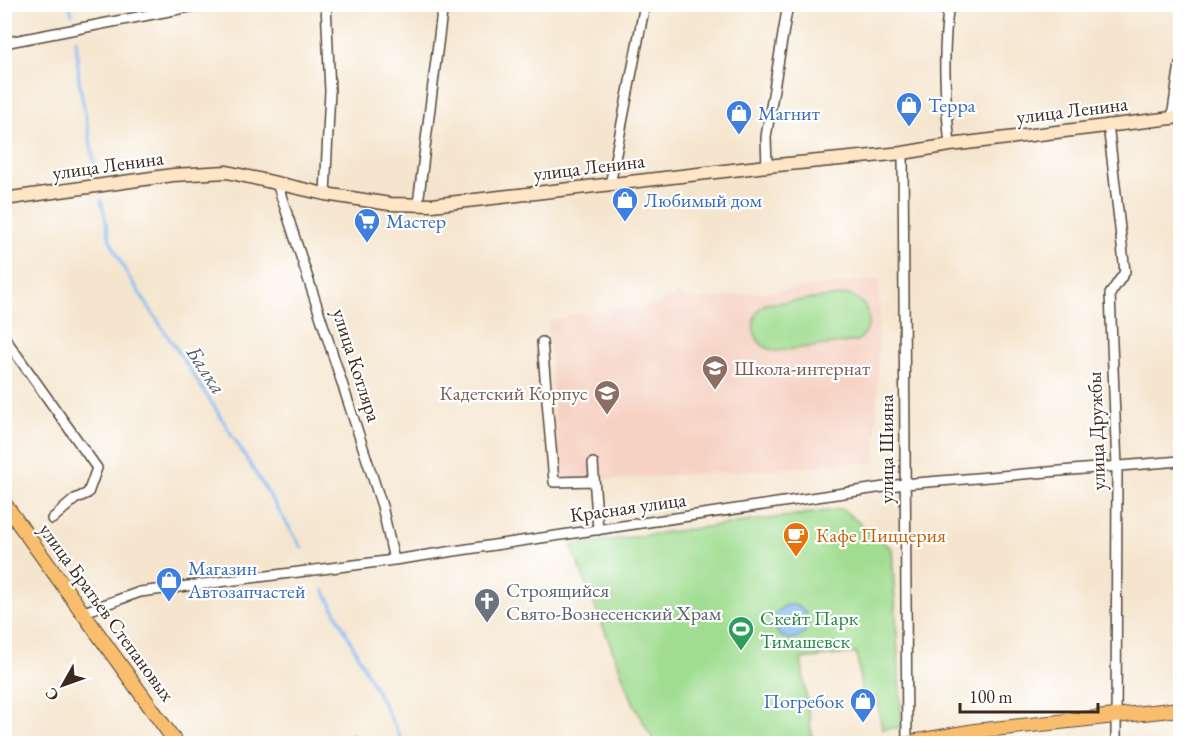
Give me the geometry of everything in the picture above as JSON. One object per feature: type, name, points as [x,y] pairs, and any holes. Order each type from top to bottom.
[{"type":"main road","name":"улица Ленина","points":[[4,199],[173,175],[227,172],[325,194],[390,204],[418,204],[903,153],[1108,124],[1176,118]]},
{"type":"main road","name":"улица Братьев Степановых","points":[[4,503],[177,744]]},
{"type":"main road","points":[[905,743],[975,731],[1180,709]]},
{"type":"street","points":[[4,43],[205,4]]},
{"type":"street","points":[[325,194],[330,91],[326,4]]},
{"type":"street","points":[[418,204],[443,4]]},
{"type":"street","points":[[610,185],[645,4]]},
{"type":"street","points":[[767,166],[766,137],[788,4]]},
{"type":"street","points":[[949,4],[944,52],[950,145]]},
{"type":"street","points":[[1176,118],[1180,64]]},
{"type":"street","name":"улица Дружбы","points":[[1108,124],[1125,272],[1110,294],[1117,467],[1116,744]]},
{"type":"street","name":"улица Шияна","points":[[903,153],[905,743]]},
{"type":"street","name":"улица Котляра","points":[[277,183],[379,495],[394,560]]},
{"type":"street","points":[[4,337],[97,468],[88,493],[75,499],[52,519]]},
{"type":"street","points":[[542,342],[554,482],[594,481]]},
{"type":"street","name":"Красная улица","points":[[84,612],[140,592],[394,560],[904,484],[1180,461]]},
{"type":"street","points":[[593,463],[598,530]]},
{"type":"shaded area","name":"Школа-интернат","points":[[880,279],[876,462],[559,483],[548,321],[567,318],[568,315],[661,304],[662,301],[680,293],[681,297],[694,297],[694,300]]},
{"type":"green space","points":[[849,295],[862,303],[868,316],[867,329],[857,341],[777,351],[768,349],[757,339],[753,324],[759,310],[765,304]]},
{"type":"green space","points":[[842,509],[892,549],[902,727],[882,729],[877,697],[862,698],[857,653],[801,659],[813,743],[655,743],[635,707],[571,545]]},
{"type":"water","points":[[791,605],[803,610],[808,622],[803,634],[791,639],[779,634],[774,622],[779,610]]},
{"type":"waterway","name":"Балка","points":[[69,4],[72,14]]},
{"type":"waterway","name":"Балка","points":[[76,39],[79,81],[96,171]]},
{"type":"waterway","name":"Балка","points":[[101,200],[110,240],[127,274],[217,411],[302,548]]},
{"type":"waterway","name":"Балка","points":[[324,590],[404,744]]},
{"type":"place","name":"Терра","points":[[909,128]]},
{"type":"place","name":"Магнит","points":[[739,136]]},
{"type":"place","name":"Любимый дом","points":[[625,223]]},
{"type":"place","name":"Мастер","points":[[367,244]]},
{"type":"place","name":"Школа-интернат","points":[[715,391]]},
{"type":"place","name":"Кадетский Корпус","points":[[607,416]]},
{"type":"place","name":"Кафе Пиццерия","points":[[796,558]]},
{"type":"place","name":"Магазин Автозапчастей","points":[[169,603]]},
{"type":"place","name":"Строящийся Свято-Вознесенский Храм","points":[[487,624]]},
{"type":"place","name":"Скейт Парк Тимашевск","points":[[741,652]]},
{"type":"place","name":"Погребок","points":[[863,724]]}]
